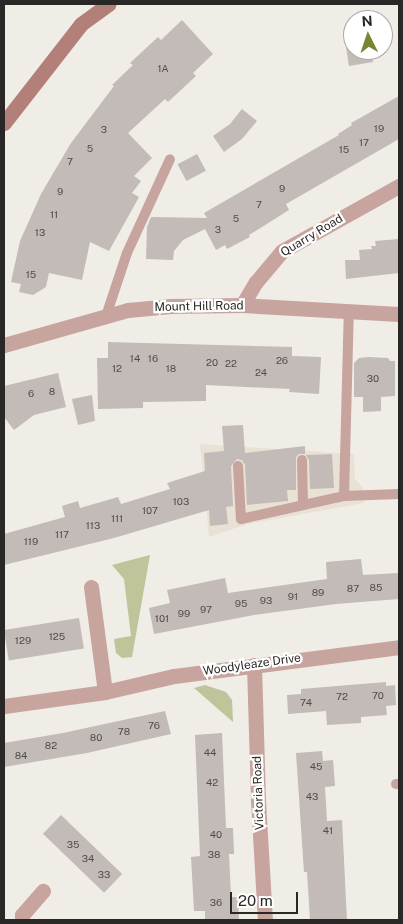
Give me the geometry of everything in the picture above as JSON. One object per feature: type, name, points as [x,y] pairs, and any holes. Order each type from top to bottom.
[{"type":"main road","points":[[4,123],[81,24],[109,4]]},
{"type":"street","name":"Quarry Road","points":[[242,305],[256,282],[282,251],[399,186]]},
{"type":"street","name":"Mount Hill Road","points":[[4,345],[128,310],[171,306],[242,305],[399,314]]},
{"type":"street","points":[[91,587],[105,692]]},
{"type":"street","name":"Woodyleaze Drive","points":[[4,706],[105,692],[174,676],[399,647]]},
{"type":"street","name":"Victoria Road","points":[[254,665],[258,800],[265,920]]},
{"type":"street","points":[[22,920],[22,915],[43,891]]},
{"type":"lane","points":[[106,316],[127,253],[170,159]]},
{"type":"lane","points":[[344,496],[349,311]]},
{"type":"lane","points":[[302,460],[304,505]]},
{"type":"lane","points":[[238,466],[242,519],[344,496],[399,494]]},
{"type":"shaded area","points":[[200,444],[354,454],[355,479],[363,488],[364,503],[247,524],[209,537]]},
{"type":"green space","points":[[150,555],[132,657],[122,658],[116,653],[114,639],[131,636],[124,579],[112,565]]},
{"type":"green space","points":[[205,685],[226,692],[232,700],[233,722],[194,688]]},
{"type":"building","points":[[182,20],[213,54],[193,73],[196,76],[168,102],[165,99],[128,133],[152,158],[134,176],[141,181],[132,193],[139,197],[109,251],[90,242],[82,280],[49,273],[46,287],[33,295],[19,292],[21,284],[11,282],[20,241],[41,194],[71,143],[114,86],[112,85],[133,65],[130,63],[158,37],[161,40]]},
{"type":"building","points":[[348,60],[373,60],[373,62],[349,66]]},
{"type":"building","points":[[399,96],[399,139],[286,204],[289,210],[249,235],[250,237],[227,249],[225,245],[216,250],[205,229],[183,240],[174,251],[173,260],[146,259],[147,227],[151,217],[207,218],[204,213],[339,135],[352,125],[351,123]]},
{"type":"building","points":[[242,109],[257,121],[242,139],[224,152],[213,136],[230,124]]},
{"type":"building","points":[[197,154],[206,171],[186,181],[178,164]]},
{"type":"building","points":[[399,239],[399,273],[346,279],[345,260],[360,260],[359,250],[372,249],[371,246],[376,246],[375,241]]},
{"type":"building","points":[[108,342],[292,347],[292,356],[321,357],[319,394],[289,392],[290,389],[206,385],[206,401],[143,402],[143,408],[98,409],[97,358],[108,358]]},
{"type":"building","points":[[359,358],[388,358],[390,361],[395,361],[395,396],[381,397],[381,411],[363,412],[363,397],[354,397],[354,363]]},
{"type":"building","points":[[58,373],[66,407],[34,415],[14,430],[4,417],[4,386]]},
{"type":"building","points":[[92,395],[95,421],[78,425],[72,399]]},
{"type":"building","points":[[243,425],[245,453],[305,446],[305,454],[299,454],[296,457],[296,490],[287,490],[288,501],[247,505],[245,465],[242,460],[237,459],[231,466],[233,506],[226,507],[228,524],[210,526],[209,510],[114,538],[4,565],[4,534],[65,517],[62,506],[78,501],[80,508],[118,497],[121,504],[170,489],[167,483],[205,471],[204,453],[224,451],[222,426]]},
{"type":"building","points":[[332,454],[334,488],[310,489],[309,460],[306,455]]},
{"type":"building","points":[[361,559],[363,575],[399,573],[399,599],[336,604],[254,615],[154,634],[149,608],[170,603],[167,590],[225,578],[228,593],[327,579],[326,562]]},
{"type":"building","points":[[79,618],[84,649],[9,661],[4,630]]},
{"type":"building","points":[[386,682],[386,686],[395,685],[396,705],[386,706],[387,715],[361,717],[361,723],[327,725],[326,711],[288,714],[287,695],[301,694],[301,689]]},
{"type":"building","points":[[165,711],[171,734],[87,753],[4,767],[4,743],[63,733]]},
{"type":"building","points":[[222,733],[226,828],[233,828],[234,854],[229,854],[231,897],[238,897],[239,920],[205,920],[205,911],[194,911],[191,857],[200,856],[195,735]]},
{"type":"building","points":[[322,751],[323,761],[333,760],[335,786],[325,787],[327,821],[342,820],[347,920],[310,920],[307,872],[304,872],[296,753]]},
{"type":"building","points":[[61,815],[122,874],[104,893],[43,834]]}]
